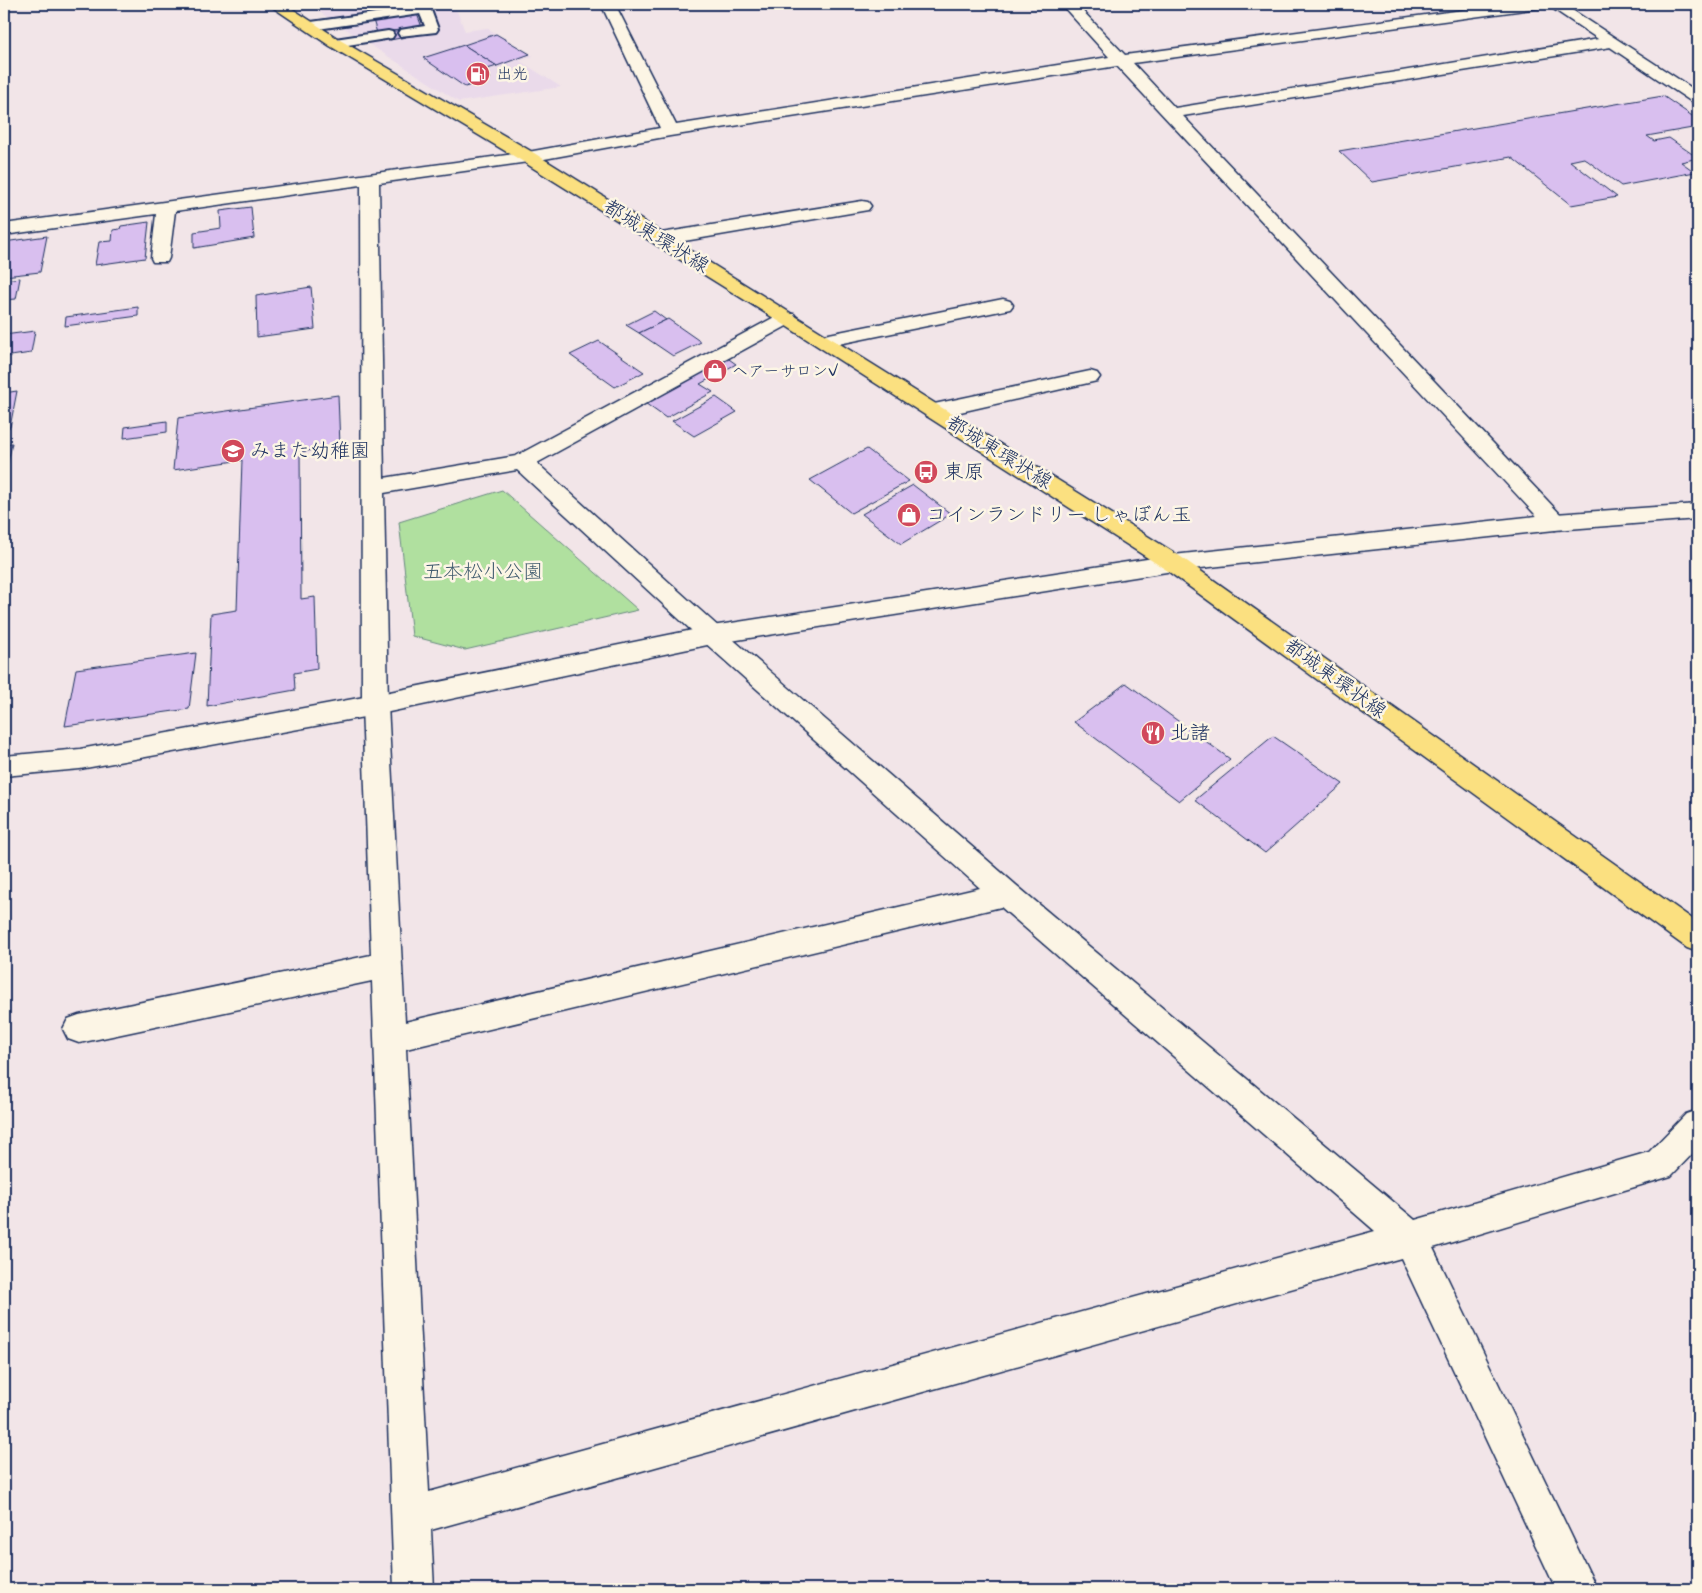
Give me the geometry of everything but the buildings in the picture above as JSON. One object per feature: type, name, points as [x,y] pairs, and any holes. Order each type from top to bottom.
[{"type":"main road","name":"都城東環状線","points":[[275,4],[335,43],[528,157],[661,239],[1173,563],[1698,939]]},
{"type":"street","points":[[608,4],[670,131]]},
{"type":"street","points":[[1068,4],[1123,60],[1555,522]]},
{"type":"street","points":[[4,229],[528,157],[670,131],[1123,60],[1539,4]]},
{"type":"street","points":[[1553,4],[1698,99]]},
{"type":"street","points":[[1172,113],[1611,42]]},
{"type":"street","points":[[370,180],[375,706],[414,1589]]},
{"type":"street","points":[[661,239],[862,206]]},
{"type":"street","points":[[160,258],[166,207]]},
{"type":"street","points":[[824,341],[1003,305]]},
{"type":"street","points":[[374,487],[522,462],[787,318]]},
{"type":"street","points":[[934,412],[1090,377]]},
{"type":"street","points":[[522,462],[712,634],[1006,894],[1410,1238],[1577,1589]]},
{"type":"street","points":[[4,766],[80,759],[375,706],[712,634],[1173,563],[1555,522],[1698,511]]},
{"type":"street","points":[[390,1039],[1006,894]]},
{"type":"street","points":[[79,1029],[387,965]]},
{"type":"street","points":[[411,1516],[1410,1238],[1659,1165],[1698,1124]]},
{"type":"lane","points":[[311,26],[425,10],[432,29],[404,33]]},
{"type":"lane","points":[[335,43],[388,35]]},
{"type":"shaded area","name":"出光","points":[[307,4],[454,4],[465,31],[487,28],[533,56],[520,61],[561,87],[459,102]]},
{"type":"green space","name":"五本松小公園","points":[[502,490],[638,610],[465,650],[412,636],[399,522]]},
{"type":"place","name":"出光","points":[[478,74]]},
{"type":"place","name":"ヘアーサロンV","points":[[715,371]]},
{"type":"place","name":"みまた幼稚園","points":[[233,451]]},
{"type":"place","name":"東原","points":[[926,472]]},
{"type":"place","name":"コインランドリー しゃぼん玉","points":[[909,515]]},
{"type":"place","name":"北諸","points":[[1153,733]]}]
